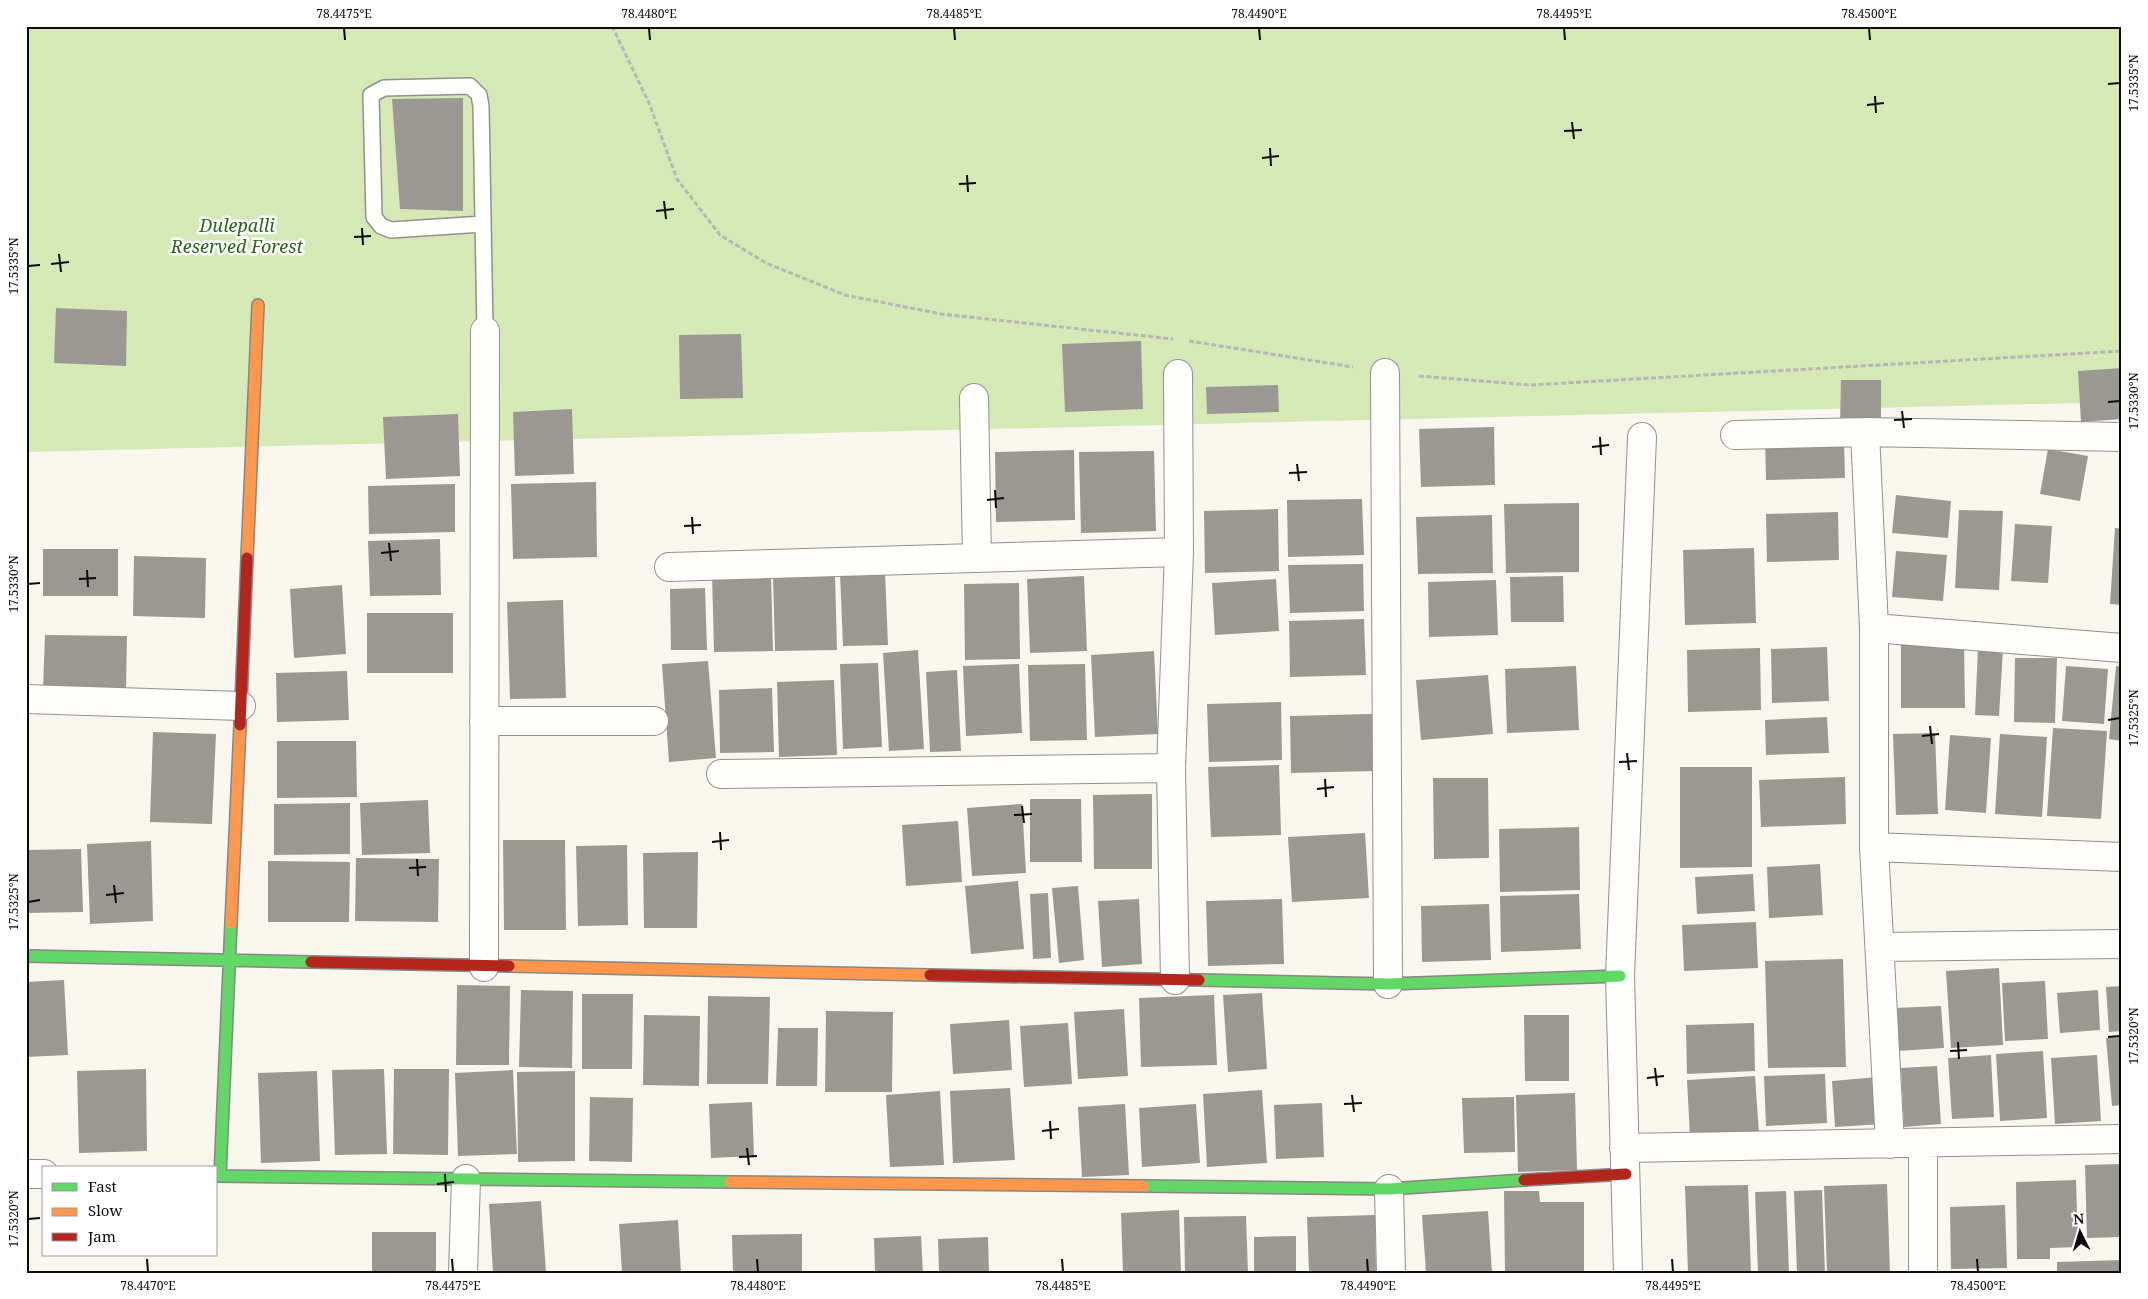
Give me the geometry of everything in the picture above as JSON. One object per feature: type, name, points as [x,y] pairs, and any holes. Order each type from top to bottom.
[{"type":"street","points":[[258,306],[230,961],[218,1176],[1389,1189],[1625,1161],[1890,1144],[2122,1139]]},
{"type":"street","points":[[484,966],[486,331]]},
{"type":"street","points":[[1385,373],[1388,984]]},
{"type":"street","points":[[1175,980],[1171,768],[1179,552],[1178,374]]},
{"type":"street","points":[[974,398],[977,558]]},
{"type":"street","points":[[1735,435],[1865,432],[2122,437]]},
{"type":"street","points":[[1865,432],[1874,628],[1874,848],[1881,947],[1890,1144]]},
{"type":"street","points":[[1628,1273],[1620,976],[1642,437]]},
{"type":"street","points":[[670,567],[1179,552]]},
{"type":"street","points":[[1874,628],[2122,648]]},
{"type":"street","points":[[26,699],[241,706]]},
{"type":"street","points":[[484,720],[654,721]]},
{"type":"street","points":[[721,774],[1171,768]]},
{"type":"street","points":[[1874,848],[2122,856]]},
{"type":"street","points":[[1881,947],[2122,944]]},
{"type":"street","points":[[26,956],[1388,984],[1620,976]]},
{"type":"street","points":[[1923,1143],[1923,1273]]},
{"type":"street","points":[[26,1174],[42,1174]]},
{"type":"street","points":[[463,1273],[466,1178]]},
{"type":"street","points":[[1389,1189],[1391,1273]]},
{"type":"lane","points":[[483,224],[391,230],[381,226],[374,216],[371,95],[384,88],[470,86],[479,95],[483,224],[486,331]]},
{"type":"path","points":[[612,26],[649,104],[677,179],[720,235],[766,263],[844,296],[941,314],[1218,344],[1385,373],[1531,385],[2122,351]]},
{"type":"green space","name":"Dulepalli Reserved Forest","points":[[26,26],[2122,26],[2122,402],[26,452]]},
{"type":"building","points":[[463,98],[463,211],[400,209],[392,99]]},
{"type":"building","points":[[56,308],[127,311],[126,366],[54,363]]},
{"type":"building","points":[[741,334],[743,398],[680,399],[679,335]]},
{"type":"building","points":[[1141,341],[1143,409],[1065,412],[1062,344]]},
{"type":"building","points":[[2122,368],[2122,419],[2081,422],[2078,371]]},
{"type":"building","points":[[1841,380],[1881,380],[1881,424],[1840,424]]},
{"type":"building","points":[[1278,385],[1279,412],[1207,414],[1206,387]]},
{"type":"building","points":[[572,409],[574,474],[515,476],[513,412]]},
{"type":"building","points":[[458,414],[460,476],[386,479],[383,417]]},
{"type":"building","points":[[1494,427],[1495,485],[1421,487],[1419,429]]},
{"type":"building","points":[[1844,439],[1845,478],[1766,480],[1765,440]]},
{"type":"building","points":[[2048,449],[2088,456],[2080,501],[2040,494]]},
{"type":"building","points":[[1074,450],[1075,520],[996,522],[995,452]]},
{"type":"building","points":[[1154,451],[1156,531],[1081,533],[1079,452]]},
{"type":"building","points":[[596,482],[597,557],[513,559],[511,484]]},
{"type":"building","points":[[455,484],[455,532],[369,534],[368,486]]},
{"type":"building","points":[[1896,495],[1951,501],[1948,538],[1892,533]]},
{"type":"building","points":[[1362,499],[1364,555],[1288,557],[1287,500]]},
{"type":"building","points":[[1579,503],[1579,572],[1506,573],[1504,504]]},
{"type":"building","points":[[1278,509],[1279,571],[1205,573],[1204,511]]},
{"type":"building","points":[[1959,510],[2003,511],[1999,590],[1955,588]]},
{"type":"building","points":[[1838,512],[1839,560],[1767,562],[1766,514]]},
{"type":"building","points":[[1492,515],[1493,573],[1418,574],[1416,517]]},
{"type":"building","points":[[2015,524],[2052,526],[2048,583],[2011,581]]},
{"type":"building","points":[[2115,528],[2122,529],[2122,605],[2110,604]]},
{"type":"building","points":[[440,539],[441,595],[370,596],[368,541]]},
{"type":"building","points":[[1754,548],[1756,623],[1685,625],[1683,550]]},
{"type":"building","points":[[43,549],[118,549],[118,596],[43,596]]},
{"type":"building","points":[[1896,551],[1947,555],[1943,601],[1892,597]]},
{"type":"building","points":[[134,556],[206,558],[205,618],[133,616]]},
{"type":"building","points":[[1363,564],[1364,611],[1290,613],[1288,565]]},
{"type":"building","points":[[771,572],[773,651],[714,652],[712,573]]},
{"type":"building","points":[[885,572],[888,645],[843,646],[840,573]]},
{"type":"building","points":[[835,576],[837,650],[775,651],[773,578]]},
{"type":"building","points":[[1084,576],[1087,651],[1030,653],[1027,579]]},
{"type":"building","points":[[1563,576],[1564,622],[1511,622],[1510,577]]},
{"type":"building","points":[[1276,579],[1279,631],[1215,635],[1212,583]]},
{"type":"building","points":[[1496,580],[1498,635],[1429,637],[1428,582]]},
{"type":"building","points":[[1019,583],[1020,659],[965,660],[964,584]]},
{"type":"building","points":[[342,585],[346,654],[294,658],[290,589]]},
{"type":"building","points":[[705,588],[707,650],[671,650],[670,589]]},
{"type":"building","points":[[563,600],[566,698],[510,699],[507,602]]},
{"type":"building","points":[[367,613],[453,613],[453,673],[367,673]]},
{"type":"building","points":[[1364,619],[1366,675],[1290,677],[1289,621]]},
{"type":"building","points":[[45,635],[127,636],[126,691],[43,689]]},
{"type":"building","points":[[1901,644],[1964,644],[1965,708],[1901,708]]},
{"type":"building","points":[[1827,647],[1829,701],[1772,703],[1771,649]]},
{"type":"building","points":[[1760,648],[1761,710],[1688,712],[1687,650]]},
{"type":"building","points":[[1978,648],[2003,649],[1999,716],[1975,715]]},
{"type":"building","points":[[918,650],[924,749],[889,751],[883,653]]},
{"type":"building","points":[[1154,651],[1158,734],[1095,737],[1091,655]]},
{"type":"building","points":[[2015,658],[2057,658],[2055,723],[2014,722]]},
{"type":"building","points":[[708,661],[716,758],[669,762],[662,664]]},
{"type":"building","points":[[878,663],[882,747],[843,749],[840,664]]},
{"type":"building","points":[[1019,664],[1022,733],[966,736],[963,666]]},
{"type":"building","points":[[1085,664],[1087,740],[1030,741],[1028,665]]},
{"type":"building","points":[[1576,666],[1579,730],[1507,733],[1505,669]]},
{"type":"building","points":[[2066,666],[2108,669],[2104,724],[2062,721]]},
{"type":"building","points":[[2116,666],[2122,667],[2122,741],[2109,739]]},
{"type":"building","points":[[957,670],[961,751],[930,752],[926,672]]},
{"type":"building","points":[[347,671],[349,720],[277,722],[276,673]]},
{"type":"building","points":[[1488,675],[1493,734],[1421,740],[1416,680]]},
{"type":"building","points":[[834,680],[837,755],[779,757],[777,682]]},
{"type":"building","points":[[772,688],[774,752],[720,753],[719,690]]},
{"type":"building","points":[[1281,702],[1282,760],[1209,762],[1207,704]]},
{"type":"building","points":[[1372,714],[1373,771],[1291,773],[1290,716]]},
{"type":"building","points":[[1827,717],[1829,753],[1766,755],[1765,720]]},
{"type":"building","points":[[2053,728],[2107,731],[2101,819],[2047,816]]},
{"type":"building","points":[[153,732],[216,734],[212,824],[150,822]]},
{"type":"building","points":[[1935,733],[1938,814],[1896,815],[1893,734]]},
{"type":"building","points":[[2000,734],[2047,737],[2042,817],[1995,814]]},
{"type":"building","points":[[1950,735],[1991,738],[1986,813],[1945,810]]},
{"type":"building","points":[[277,741],[356,741],[357,797],[277,798]]},
{"type":"building","points":[[1279,765],[1281,835],[1211,837],[1208,767]]},
{"type":"building","points":[[1680,767],[1752,767],[1752,867],[1680,868]]},
{"type":"building","points":[[1845,777],[1846,824],[1761,827],[1759,780]]},
{"type":"building","points":[[1433,778],[1488,778],[1489,858],[1434,859]]},
{"type":"building","points":[[1152,794],[1152,869],[1094,869],[1093,795]]},
{"type":"building","points":[[1030,799],[1081,799],[1082,862],[1030,862]]},
{"type":"building","points":[[428,800],[430,853],[362,855],[360,803]]},
{"type":"building","points":[[350,803],[350,854],[274,855],[274,804]]},
{"type":"building","points":[[1022,804],[1026,873],[972,876],[967,808]]},
{"type":"building","points":[[958,821],[962,882],[906,886],[902,825]]},
{"type":"building","points":[[1579,827],[1580,890],[1500,892],[1499,829]]},
{"type":"building","points":[[1365,833],[1369,898],[1292,902],[1288,837]]},
{"type":"building","points":[[503,840],[565,840],[566,930],[504,930]]},
{"type":"building","points":[[151,841],[153,921],[90,924],[87,844]]},
{"type":"building","points":[[627,845],[628,925],[578,926],[576,846]]},
{"type":"building","points":[[81,849],[83,912],[26,913],[26,850]]},
{"type":"building","points":[[698,852],[697,928],[644,928],[643,853]]},
{"type":"building","points":[[356,858],[439,859],[438,922],[355,921]]},
{"type":"building","points":[[268,861],[350,862],[349,922],[268,922]]},
{"type":"building","points":[[1820,864],[1823,915],[1769,918],[1767,867]]},
{"type":"building","points":[[1753,874],[1755,911],[1697,914],[1695,877]]},
{"type":"building","points":[[1018,881],[1024,949],[971,954],[965,886]]},
{"type":"building","points":[[1078,886],[1084,960],[1059,963],[1052,888]]},
{"type":"building","points":[[1048,893],[1051,958],[1033,959],[1030,894]]},
{"type":"building","points":[[1579,894],[1581,949],[1501,952],[1500,896]]},
{"type":"building","points":[[1139,899],[1142,964],[1102,967],[1098,901]]},
{"type":"building","points":[[1282,899],[1284,964],[1208,966],[1206,901]]},
{"type":"building","points":[[1489,904],[1491,960],[1422,962],[1421,906]]},
{"type":"building","points":[[1756,922],[1758,968],[1684,971],[1682,925]]},
{"type":"building","points":[[1843,959],[1846,1067],[1768,1068],[1765,961]]},
{"type":"building","points":[[1999,968],[2003,1045],[1951,1048],[1946,971]]},
{"type":"building","points":[[64,980],[68,1055],[26,1057],[26,982]]},
{"type":"building","points":[[2045,981],[2048,1039],[2005,1041],[2002,983]]},
{"type":"building","points":[[457,985],[510,986],[509,1065],[456,1065]]},
{"type":"building","points":[[2122,986],[2122,1031],[2109,1032],[2106,987]]},
{"type":"building","points":[[521,990],[573,991],[572,1068],[519,1067]]},
{"type":"building","points":[[2098,990],[2100,1030],[2060,1033],[2057,993]]},
{"type":"building","points":[[1262,993],[1267,1069],[1228,1072],[1223,995]]},
{"type":"building","points":[[582,994],[633,994],[632,1069],[582,1069]]},
{"type":"building","points":[[1214,995],[1217,1065],[1141,1067],[1139,998]]},
{"type":"building","points":[[708,996],[770,997],[768,1084],[707,1084]]},
{"type":"building","points":[[1941,1006],[1944,1048],[1897,1051],[1895,1008]]},
{"type":"building","points":[[1124,1009],[1128,1076],[1078,1079],[1074,1012]]},
{"type":"building","points":[[826,1011],[893,1012],[892,1092],[825,1092]]},
{"type":"building","points":[[644,1015],[700,1016],[699,1086],[643,1085]]},
{"type":"building","points":[[1524,1015],[1569,1015],[1569,1081],[1525,1081]]},
{"type":"building","points":[[1009,1020],[1012,1070],[953,1074],[950,1024]]},
{"type":"building","points":[[1068,1023],[1072,1084],[1024,1087],[1020,1026]]},
{"type":"building","points":[[1754,1023],[1755,1071],[1687,1074],[1686,1025]]},
{"type":"building","points":[[778,1028],[818,1028],[817,1086],[776,1086]]},
{"type":"building","points":[[2122,1037],[2122,1105],[2112,1106],[2106,1038]]},
{"type":"building","points":[[2043,1051],[2047,1118],[2000,1121],[1996,1054]]},
{"type":"building","points":[[1991,1055],[1994,1117],[1952,1119],[1948,1058]]},
{"type":"building","points":[[2097,1055],[2101,1121],[2055,1124],[2051,1058]]},
{"type":"building","points":[[1937,1066],[1941,1124],[1904,1127],[1901,1068]]},
{"type":"building","points":[[146,1069],[147,1151],[79,1153],[77,1071]]},
{"type":"building","points":[[384,1069],[387,1154],[335,1155],[332,1070]]},
{"type":"building","points":[[394,1069],[449,1069],[448,1155],[393,1154]]},
{"type":"building","points":[[513,1070],[517,1154],[458,1156],[455,1073]]},
{"type":"building","points":[[317,1071],[320,1161],[261,1163],[258,1073]]},
{"type":"building","points":[[575,1071],[575,1161],[518,1162],[517,1072]]},
{"type":"building","points":[[1825,1074],[1827,1123],[1766,1126],[1764,1076]]},
{"type":"building","points":[[1755,1076],[1759,1133],[1690,1137],[1687,1080]]},
{"type":"building","points":[[1878,1077],[1882,1124],[1835,1127],[1832,1081]]},
{"type":"building","points":[[1010,1088],[1015,1160],[953,1163],[950,1091]]},
{"type":"building","points":[[1262,1090],[1267,1163],[1207,1167],[1203,1094]]},
{"type":"building","points":[[940,1091],[944,1165],[890,1167],[886,1095]]},
{"type":"building","points":[[1575,1093],[1577,1170],[1518,1172],[1516,1095]]},
{"type":"building","points":[[590,1097],[633,1098],[632,1162],[589,1161]]},
{"type":"building","points":[[1514,1097],[1515,1152],[1464,1153],[1462,1098]]},
{"type":"building","points":[[752,1102],[754,1156],[711,1158],[709,1104]]},
{"type":"building","points":[[1322,1103],[1324,1157],[1276,1159],[1274,1105]]},
{"type":"building","points":[[1125,1104],[1129,1175],[1082,1177],[1078,1107]]},
{"type":"building","points":[[1196,1104],[1200,1163],[1142,1167],[1139,1108]]},
{"type":"building","points":[[2122,1164],[2122,1237],[2087,1238],[2085,1165]]},
{"type":"building","points":[[2076,1180],[2078,1247],[2050,1248],[2050,1259],[2017,1259],[2016,1182]]},
{"type":"building","points":[[1887,1184],[1890,1273],[1827,1273],[1824,1186]]},
{"type":"building","points":[[1748,1185],[1751,1273],[1688,1273],[1685,1186]]},
{"type":"building","points":[[1822,1190],[1825,1273],[1797,1273],[1794,1191]]},
{"type":"building","points":[[1504,1191],[1539,1191],[1540,1202],[1584,1202],[1584,1273],[1505,1273]]},
{"type":"building","points":[[1786,1191],[1789,1273],[1758,1273],[1755,1192]]},
{"type":"building","points":[[541,1201],[546,1273],[493,1273],[489,1204]]},
{"type":"building","points":[[2005,1205],[2007,1268],[1951,1269],[1950,1207]]},
{"type":"building","points":[[1179,1210],[1181,1273],[1123,1273],[1121,1213]]},
{"type":"building","points":[[1488,1211],[1492,1273],[1426,1273],[1422,1215]]},
{"type":"building","points":[[1375,1215],[1376,1273],[1309,1273],[1307,1217]]},
{"type":"building","points":[[1246,1216],[1248,1273],[1185,1273],[1184,1217]]},
{"type":"building","points":[[678,1220],[681,1273],[622,1273],[619,1224]]},
{"type":"building","points":[[372,1232],[436,1232],[436,1273],[372,1273]]},
{"type":"building","points":[[802,1234],[802,1273],[733,1273],[732,1235]]},
{"type":"building","points":[[921,1236],[923,1273],[875,1273],[874,1238]]},
{"type":"building","points":[[1296,1236],[1296,1273],[1254,1273],[1254,1237]]},
{"type":"building","points":[[988,1237],[989,1273],[939,1273],[938,1239]]},
{"type":"building","points":[[2122,1260],[2122,1273],[2057,1273],[2057,1262]]},
{"type":"traffic: fast","points":[[220,1176],[231,923]]},
{"type":"traffic: fast","points":[[26,956],[311,962]]},
{"type":"traffic: fast","points":[[1199,980],[1388,984],[1620,976]]},
{"type":"traffic: fast","points":[[218,1176],[730,1182]]},
{"type":"traffic: fast","points":[[1143,1186],[1389,1189],[1524,1180]]},
{"type":"traffic: slow","points":[[247,558],[258,305]]},
{"type":"traffic: slow","points":[[231,923],[240,725]]},
{"type":"traffic: slow","points":[[509,966],[930,975]]},
{"type":"traffic: slow","points":[[730,1182],[1143,1186]]},
{"type":"traffic: jam","points":[[240,725],[247,558]]},
{"type":"traffic: jam","points":[[311,962],[509,966]]},
{"type":"traffic: jam","points":[[930,975],[1199,980]]},
{"type":"traffic: jam","points":[[1524,1180],[1626,1174]]}]
